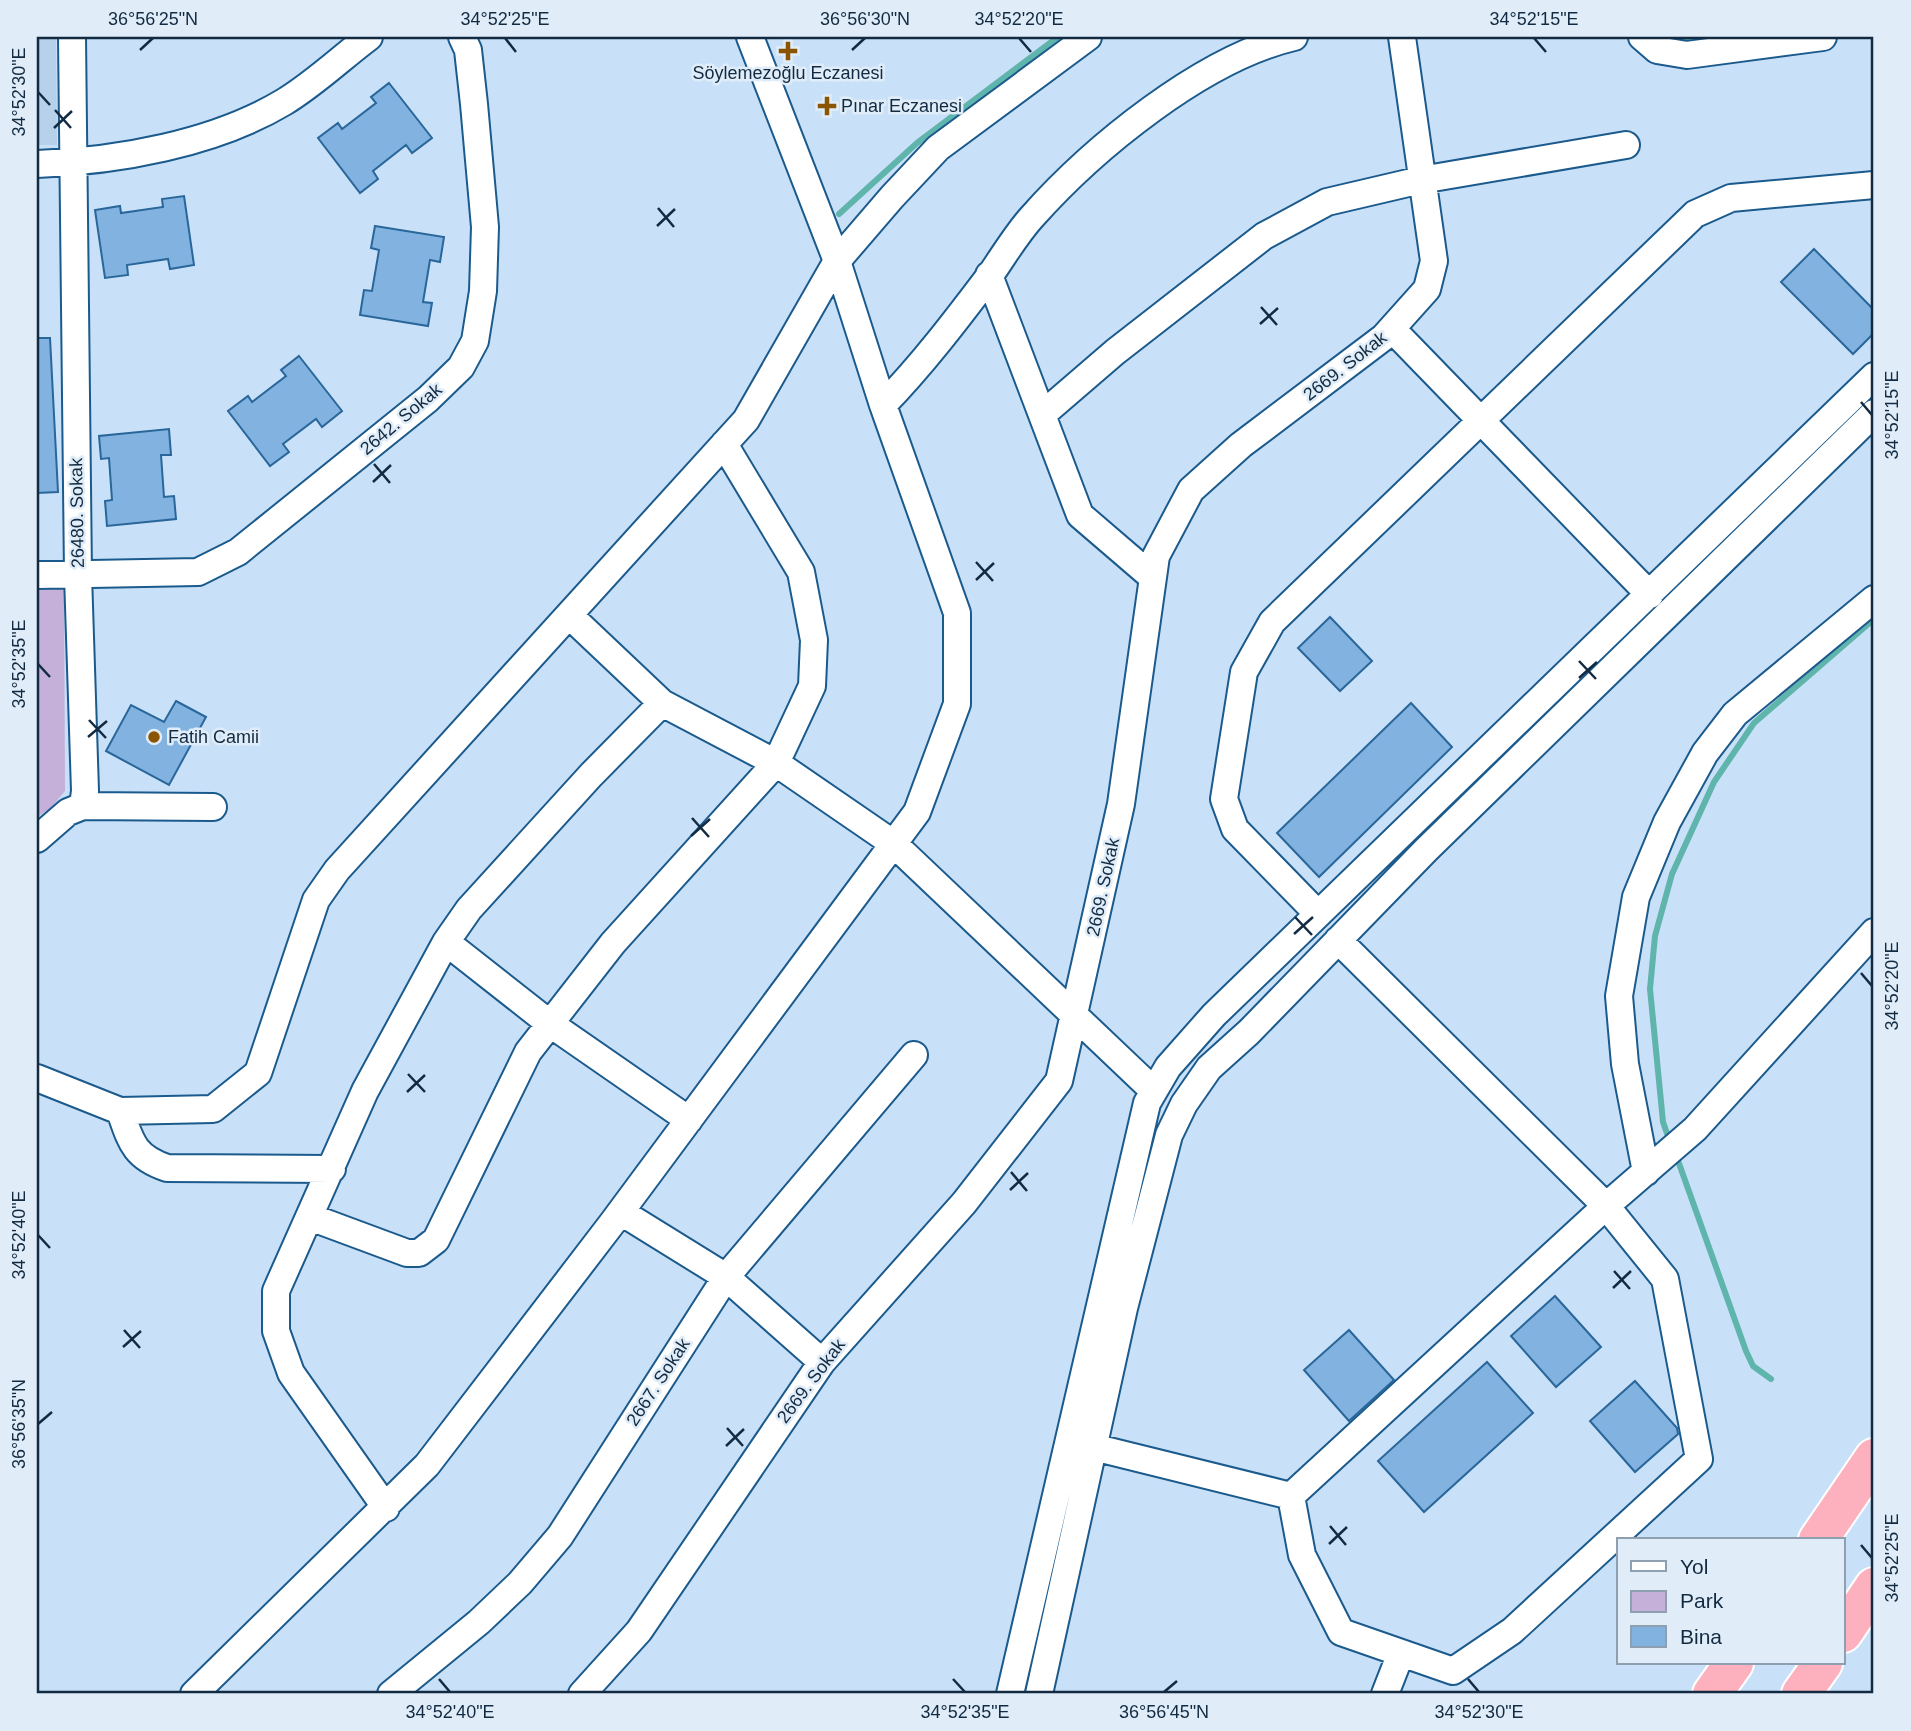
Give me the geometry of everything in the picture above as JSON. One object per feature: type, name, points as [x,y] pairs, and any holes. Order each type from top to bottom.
[{"type":"highway","points":[[1819,1538],[1874,1458]]},
{"type":"highway","points":[[1844,1632],[1874,1587]]},
{"type":"highway","points":[[1712,1694],[1733,1664]]},
{"type":"highway","points":[[1801,1694],[1822,1664]]},
{"type":"street","name":"26480. Sokak","points":[[72,37],[83,806]]},
{"type":"street","points":[[37,164],[74,163],[206,138],[284,102],[369,37]]},
{"type":"street","name":"2642. Sokak","points":[[37,575],[198,572],[238,552],[428,399],[461,367],[475,341],[483,291],[485,226],[468,50],[462,37]]},
{"type":"street","points":[[37,1077],[120,1111],[213,1110],[258,1073],[316,900],[337,870],[746,420],[837,261],[937,149],[1088,37]]},
{"type":"street","points":[[883,405],[1038,210],[1073,175],[1145,115],[1203,75],[1270,42],[1294,37]]},
{"type":"street","name":"2669. Sokak","points":[[582,1694],[639,1631],[822,1362],[964,1203],[1059,1081],[1076,1018],[1121,804],[1151,576],[1156,556],[1191,490],[1241,445],[1392,330],[1427,289],[1434,261],[1402,37]]},
{"type":"street","points":[[1642,37],[1657,50],[1687,55],[1823,37]]},
{"type":"street","points":[[194,1694],[427,1465],[621,1212],[917,812],[957,704],[957,612],[883,405],[837,261],[754,38]]},
{"type":"street","points":[[1043,414],[1115,352],[1265,236],[1327,202],[1421,180],[1626,145]]},
{"type":"street","points":[[1318,914],[1235,829],[1224,799],[1244,672],[1272,622],[1695,214],[1731,198],[1874,185]]},
{"type":"street","points":[[989,275],[1080,515],[1151,576]]},
{"type":"street","points":[[1392,330],[1650,595]]},
{"type":"street","points":[[1010,1694],[1123,1196],[1147,1103],[1168,1067],[1214,1015],[1874,376]]},
{"type":"street","points":[[1039,1694],[1124,1308],[1169,1135],[1184,1104],[1209,1068],[1249,1032],[1426,850],[1874,413]]},
{"type":"street","points":[[310,1217],[407,1253],[419,1253],[436,1240],[528,1052],[613,943],[776,763],[812,687],[814,640],[801,572],[724,444]]},
{"type":"street","points":[[1646,1172],[1625,1064],[1619,996],[1636,897],[1667,822],[1704,754],[1735,714],[1874,599]]},
{"type":"street","points":[[569,615],[662,703],[776,763],[894,844],[1154,1091]]},
{"type":"street","points":[[386,1508],[291,1373],[276,1331],[276,1291],[365,1091],[446,943],[469,909],[591,775],[662,703]]},
{"type":"street","points":[[37,839],[68,812],[83,806],[213,807]]},
{"type":"street","points":[[1291,1496],[1606,1206],[1673,1148],[1874,932]]},
{"type":"street","points":[[1291,1496],[1302,1555],[1341,1632],[1453,1671],[1512,1631],[1699,1459],[1665,1279],[1606,1206],[1338,940]]},
{"type":"street","points":[[446,943],[549,1023],[689,1120]]},
{"type":"street","name":"2667. Sokak","points":[[391,1694],[479,1622],[520,1583],[560,1536],[726,1277],[914,1055]]},
{"type":"street","points":[[120,1111],[133,1145],[147,1162],[167,1168],[332,1169]]},
{"type":"street","points":[[621,1212],[726,1277],[822,1362]]},
{"type":"street","points":[[1093,1447],[1291,1496]]},
{"type":"street","points":[[1385,1694],[1401,1653]]},
{"type":"shaded area","points":[[37,37],[56,37],[57,145],[37,145]]},
{"type":"green space","points":[[64,577],[65,791],[50,809],[37,817],[37,579]]},
{"type":"building","points":[[389,83],[432,138],[412,153],[406,145],[373,171],[378,179],[360,193],[318,138],[338,123],[342,129],[376,103],[371,97]]},
{"type":"building","points":[[184,196],[194,265],[170,269],[168,259],[127,265],[128,275],[105,278],[95,210],[120,206],[121,213],[163,207],[162,199]]},
{"type":"building","points":[[375,226],[444,237],[440,262],[430,260],[423,302],[432,303],[428,326],[360,315],[364,290],[372,291],[379,250],[371,248]]},
{"type":"building","points":[[1814,249],[1874,310],[1874,333],[1853,354],[1781,282]]},
{"type":"building","points":[[37,338],[50,338],[58,492],[37,493]]},
{"type":"building","points":[[299,356],[342,411],[322,427],[316,419],[283,444],[289,452],[270,466],[228,411],[248,396],[252,402],[286,376],[281,370]]},
{"type":"building","points":[[169,429],[171,455],[161,455],[164,497],[174,496],[176,519],[107,526],[105,501],[112,500],[109,458],[101,459],[99,436]]},
{"type":"building","points":[[1330,617],[1372,661],[1340,691],[1298,648]]},
{"type":"building","name":"Fatih Camii","points":[[176,701],[206,717],[169,785],[106,751],[131,705],[164,722]]},
{"type":"building","points":[[1411,703],[1452,747],[1319,877],[1277,833]]},
{"type":"building","points":[[1555,1296],[1601,1347],[1556,1387],[1511,1336]]},
{"type":"building","points":[[1349,1330],[1394,1380],[1349,1421],[1304,1370]]},
{"type":"building","points":[[1487,1362],[1533,1413],[1424,1512],[1378,1461]]},
{"type":"building","points":[[1635,1381],[1677,1428],[1678,1434],[1635,1472],[1590,1421]]},
{"type":"waterway","points":[[839,214],[917,143],[1058,37]]},
{"type":"waterway","points":[[1671,37],[1709,37]]},
{"type":"waterway","points":[[1670,1142],[1663,1122],[1650,989],[1655,936],[1672,874],[1714,782],[1754,723],[1874,619]]},
{"type":"waterway","points":[[1676,1155],[1746,1351],[1753,1366],[1771,1379]]},
{"type":"place","name":"Söylemezoğlu Eczanesi","points":[[788,51]]},
{"type":"place","name":"Pınar Eczanesi","points":[[827,106]]},
{"type":"place","name":"Fatih Camii","points":[[154,737]]}]
